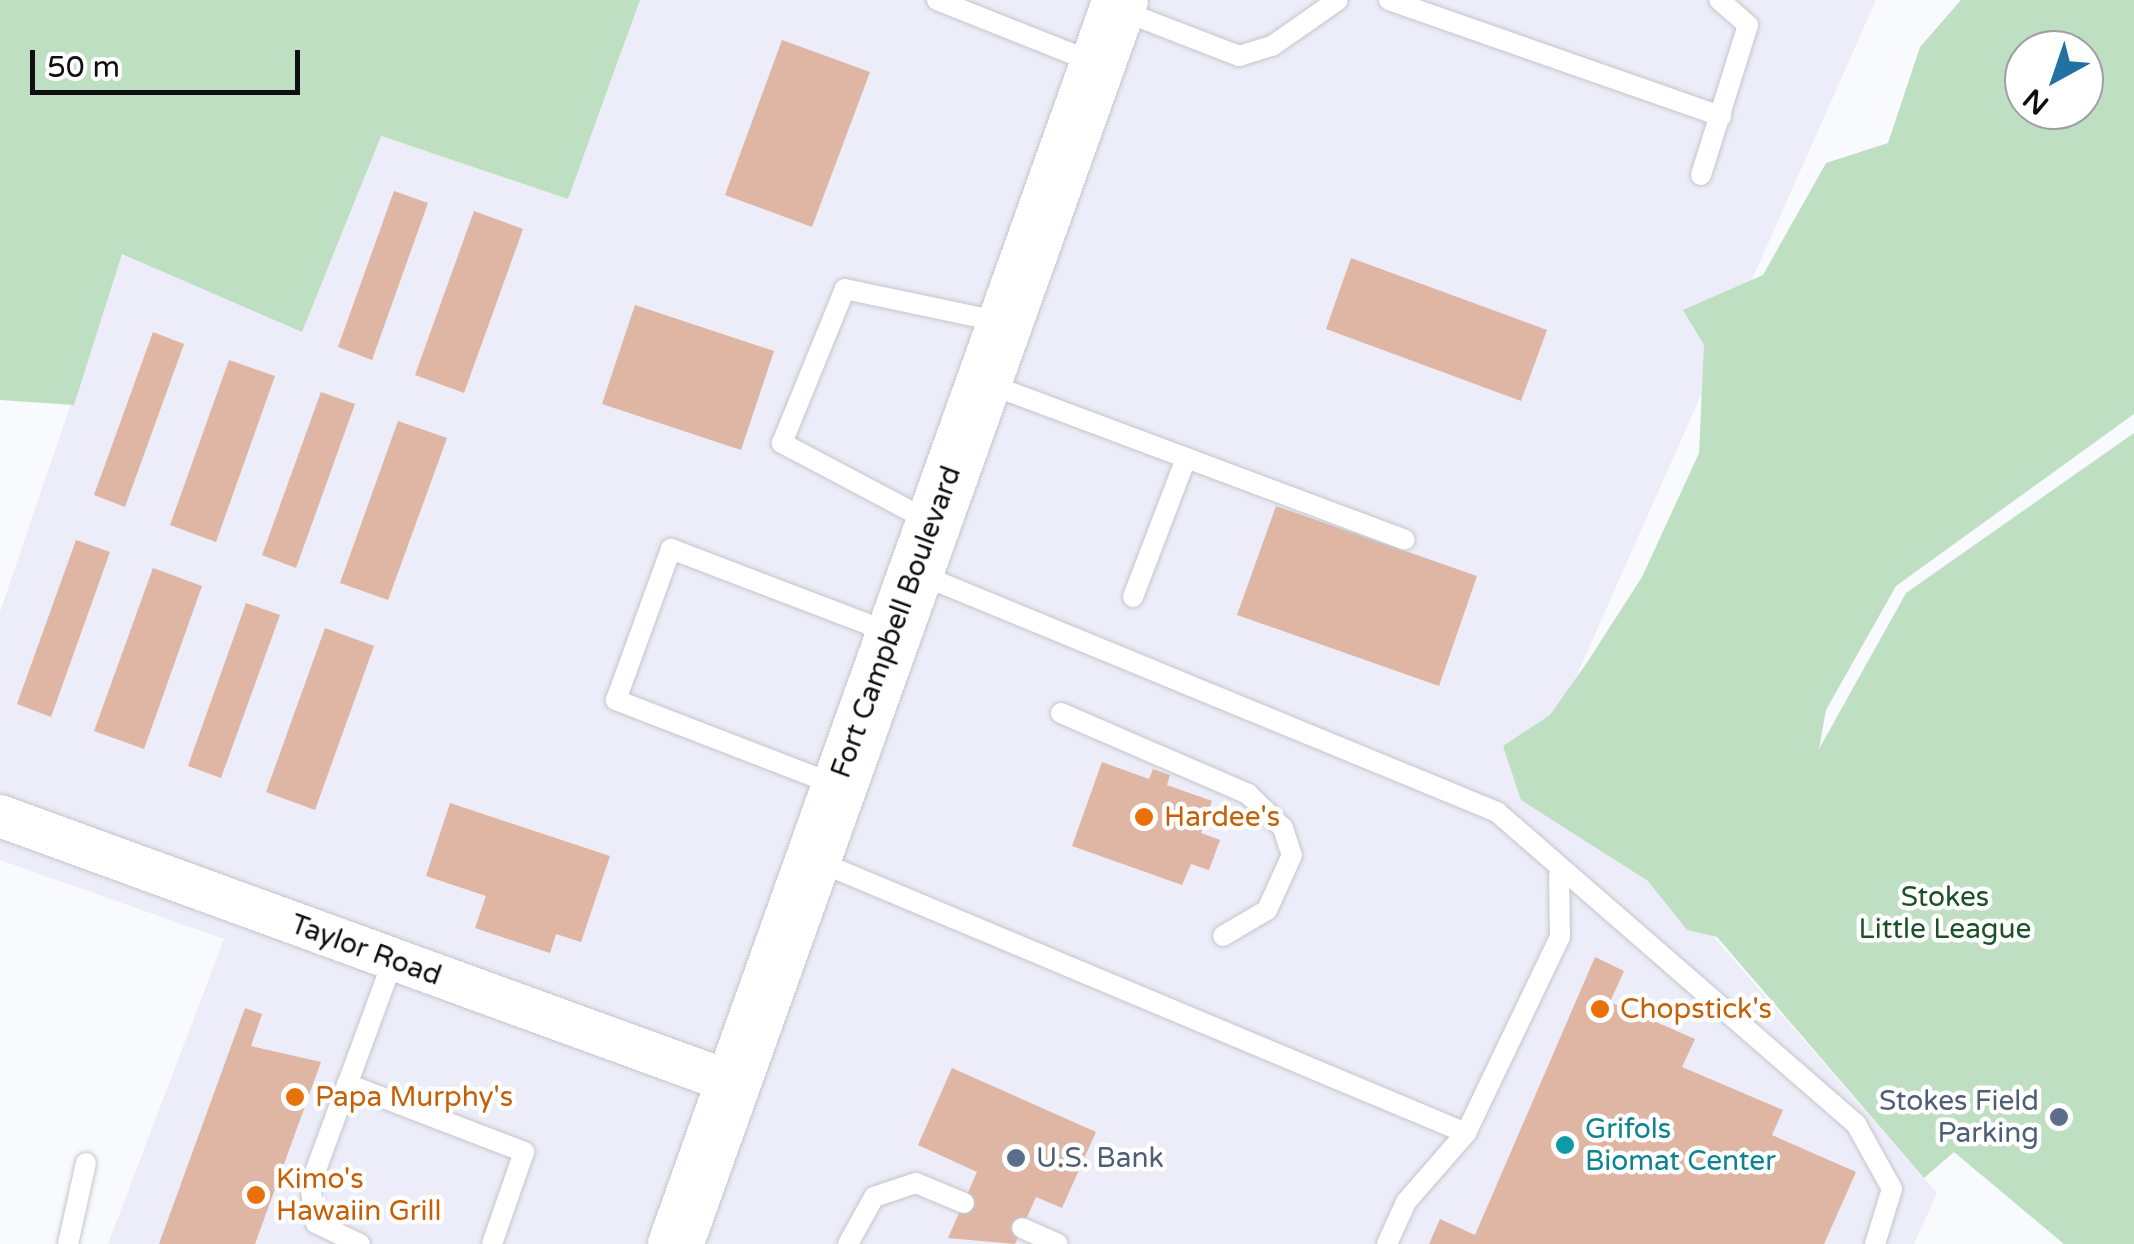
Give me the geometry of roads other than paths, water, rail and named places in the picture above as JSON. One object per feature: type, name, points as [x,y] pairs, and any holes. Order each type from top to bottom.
[{"type":"highway","name":"Fort Campbell Boulevard","points":[[675,1244],[1118,4]]},
{"type":"street","name":"Taylor Road","points":[[0,816],[733,1083]]},
{"type":"lane","points":[[937,0],[1097,63]]},
{"type":"lane","points":[[1118,4],[1239,56],[1272,46],[1338,0]]},
{"type":"lane","points":[[1389,0],[1721,116]]},
{"type":"lane","points":[[1701,174],[1748,25],[1719,0]]},
{"type":"lane","points":[[1004,323],[846,288],[782,443],[924,548],[1497,812],[1559,875],[1700,980],[1856,1124],[1892,1189],[1875,1244]]},
{"type":"lane","points":[[983,382],[1405,540]]},
{"type":"lane","points":[[1134,596],[1186,458]]},
{"type":"lane","points":[[837,785],[616,700],[671,549],[892,634]]},
{"type":"lane","points":[[1061,713],[1248,794],[1283,828],[1292,855],[1267,910],[1223,936]]},
{"type":"lane","points":[[810,858],[1466,1134]]},
{"type":"lane","points":[[1388,1244],[1406,1202],[1466,1134],[1560,937],[1559,875]]},
{"type":"lane","points":[[360,1244],[316,1223],[308,1208],[392,960]]},
{"type":"lane","points":[[347,1084],[524,1152],[492,1244]]},
{"type":"lane","points":[[68,1244],[86,1163]]},
{"type":"lane","points":[[848,1244],[874,1198],[916,1183],[964,1203]]},
{"type":"lane","points":[[1022,1228],[1058,1244]]},
{"type":"place","name":"Hardee's","points":[[1144,817]]},
{"type":"place","name":"Chopstick's","points":[[1600,1009]]},
{"type":"place","name":"Papa Murphy's","points":[[295,1097]]},
{"type":"place","name":"Stokes Field Parking","points":[[2059,1117]]},
{"type":"place","name":"Grifols Biomat Center","points":[[1565,1145]]},
{"type":"place","name":"U.S. Bank","points":[[1016,1158]]},
{"type":"place","name":"Kimo's Hawaiin Grill","points":[[256,1195]]},
{"type":"park label","name":"Stokes Little League","points":[[1945,913]]}]
